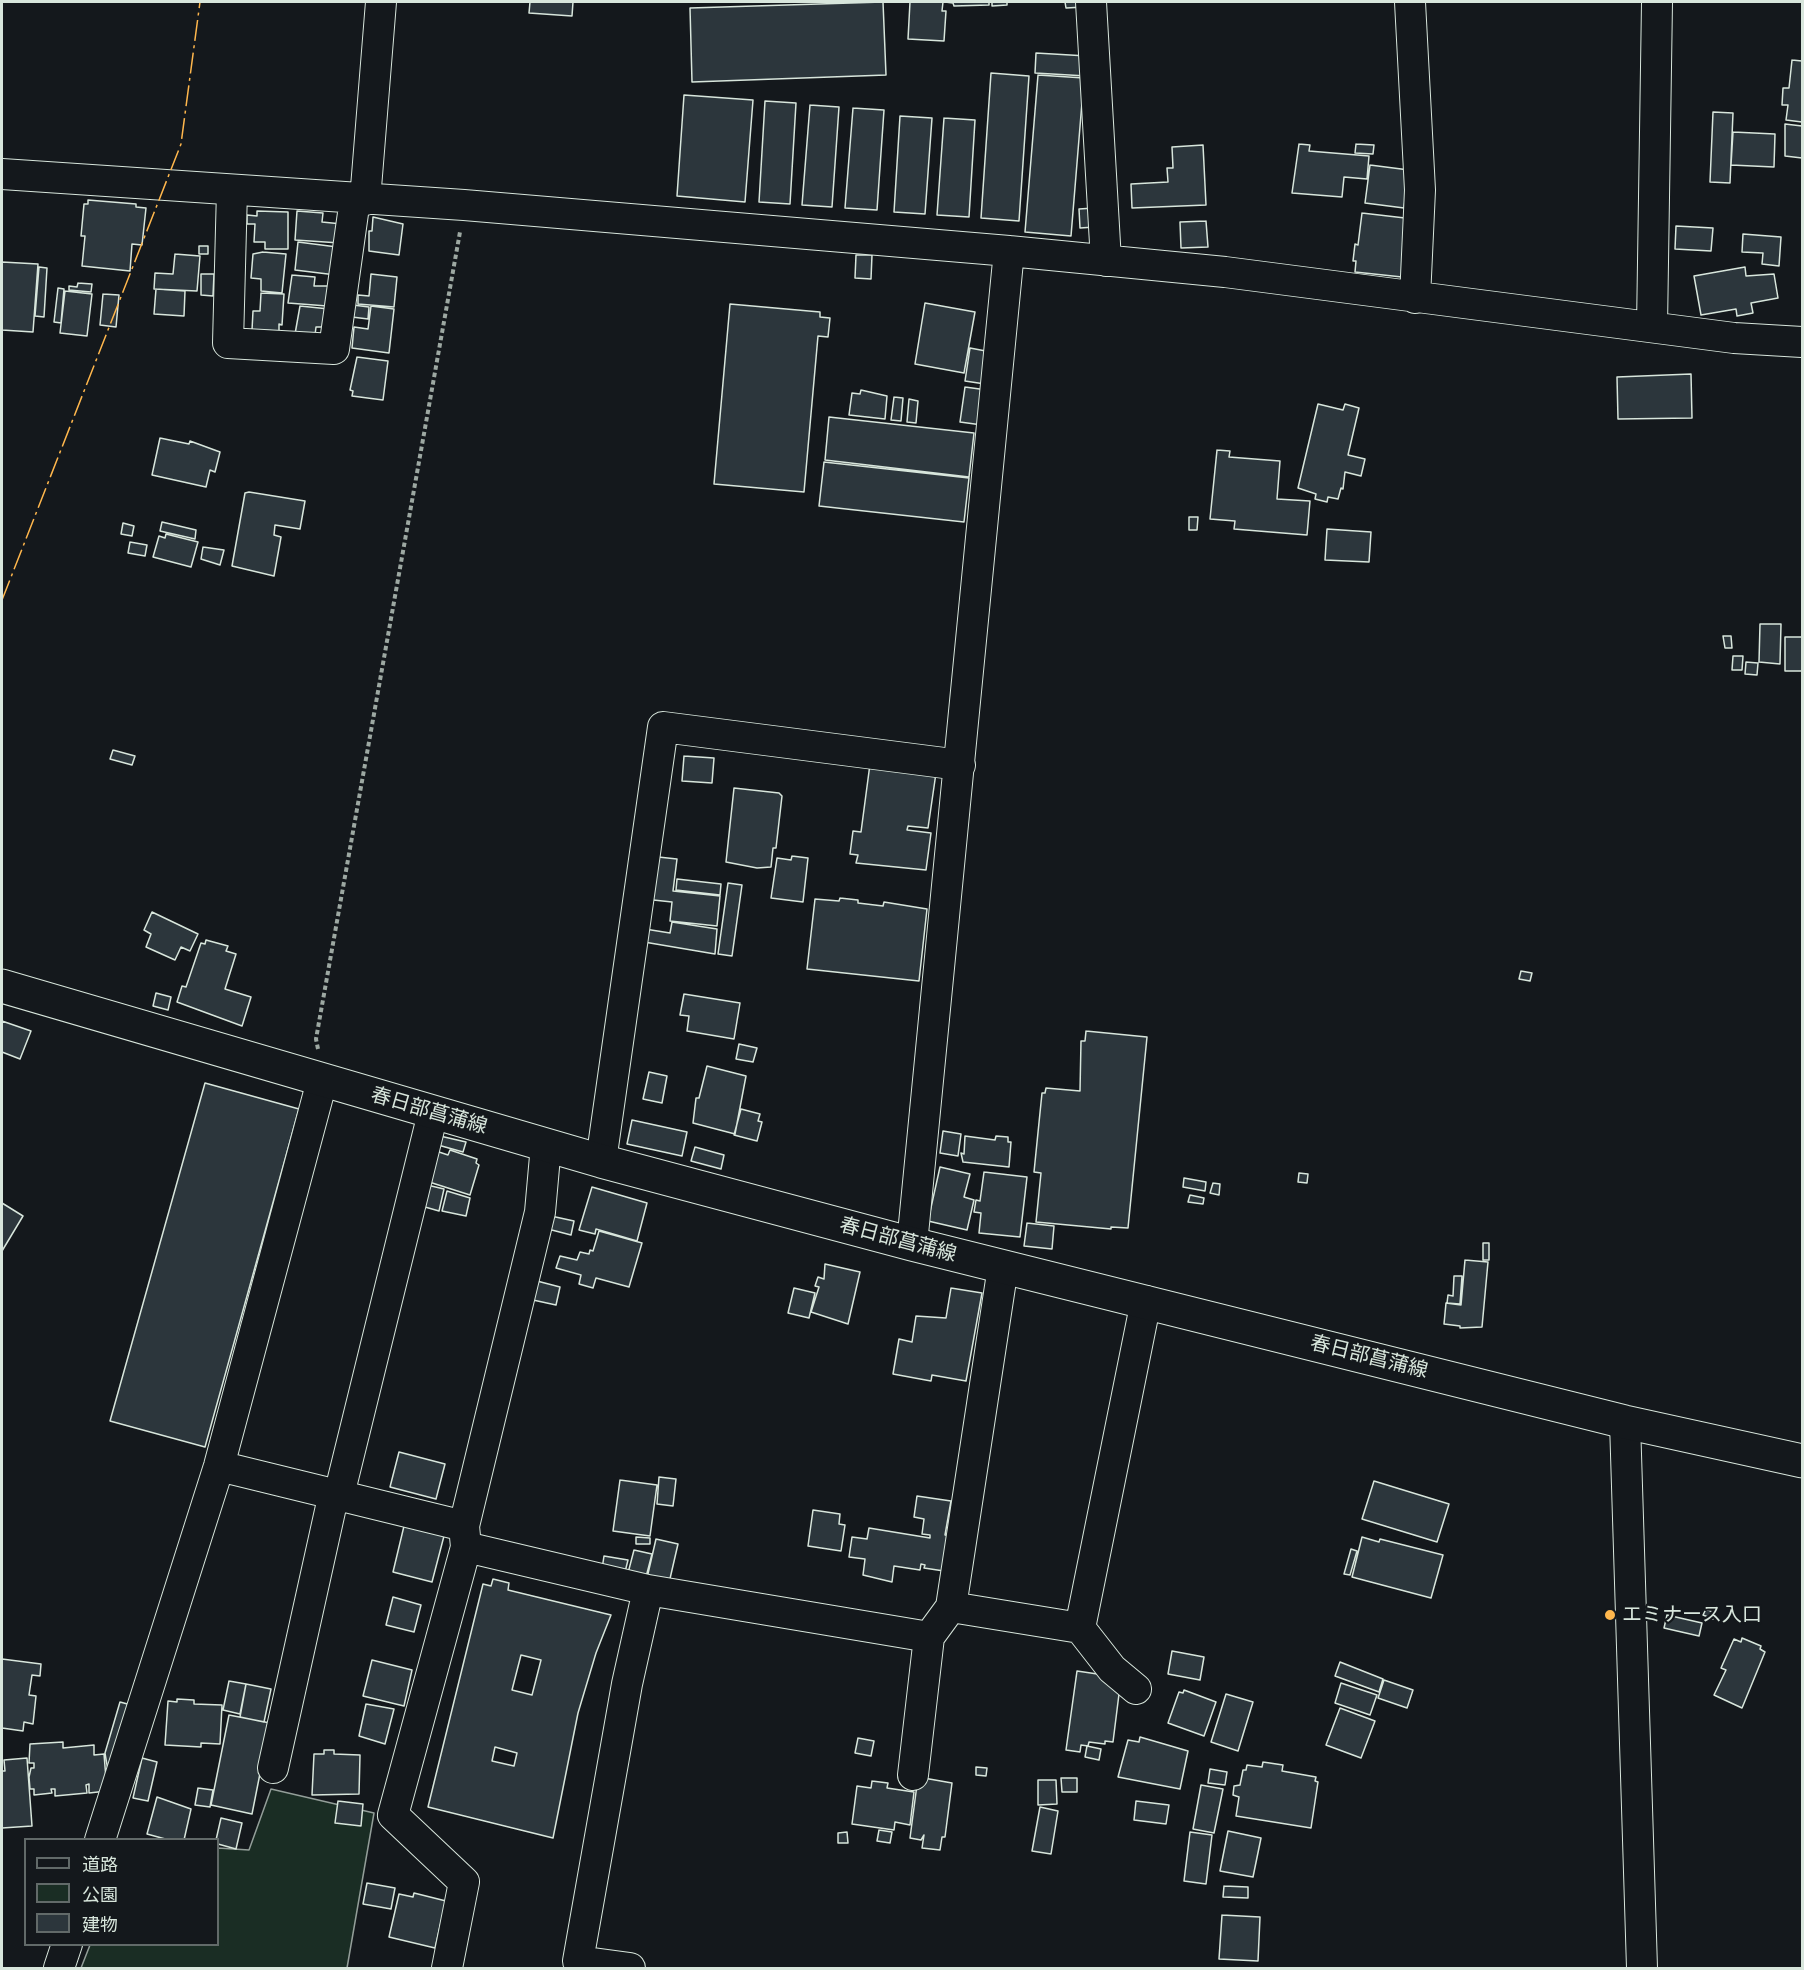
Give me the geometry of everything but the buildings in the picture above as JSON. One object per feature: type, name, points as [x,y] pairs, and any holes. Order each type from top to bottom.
[{"type":"main road","name":"春日部菖蒲線","points":[[2,986],[601,1161],[912,1244],[1625,1422],[1803,1461]]},
{"type":"street","points":[[232,190],[228,343],[334,349],[360,200],[381,2]]},
{"type":"street","points":[[1091,2],[1106,261]]},
{"type":"street","points":[[1410,2],[1420,190],[1415,298]]},
{"type":"street","points":[[1652,327],[1657,2]]},
{"type":"street","points":[[2,174],[360,200],[464,205],[1009,251],[1225,272],[1734,338],[1803,342]]},
{"type":"street","points":[[912,1244],[1009,251]]},
{"type":"street","points":[[601,1161],[663,727],[960,765]]},
{"type":"street","points":[[100,1838],[219,1466],[322,1081]]},
{"type":"street","points":[[273,1768],[336,1494],[433,1113]]},
{"type":"street","points":[[447,1968],[464,1882],[393,1815],[465,1537],[540,1212],[546,1145]]},
{"type":"street","points":[[913,1774],[929,1637],[951,1608],[1003,1267]]},
{"type":"street","points":[[1080,1628],[1146,1301]]},
{"type":"street","points":[[1625,1422],[1642,1968]]},
{"type":"street","points":[[219,1466],[336,1494],[465,1537],[648,1590],[929,1637]]},
{"type":"street","points":[[630,1968],[578,1961],[627,1684],[648,1590]]},
{"type":"street","points":[[951,1608],[1080,1628],[1112,1669],[1136,1689]]},
{"type":"street","points":[[59,1968],[66,1946]]},
{"type":"path","points":[[322,1081],[316,1039],[464,205]]},
{"type":"green space","points":[[271,1789],[374,1813],[347,1968],[81,1968],[90,1946],[219,1946],[219,1848],[249,1850]]},
{"type":"power","points":[[2,600],[181,144],[200,2]]},
{"type":"place","name":"エミナース入口","points":[[1610,1615]]}]
